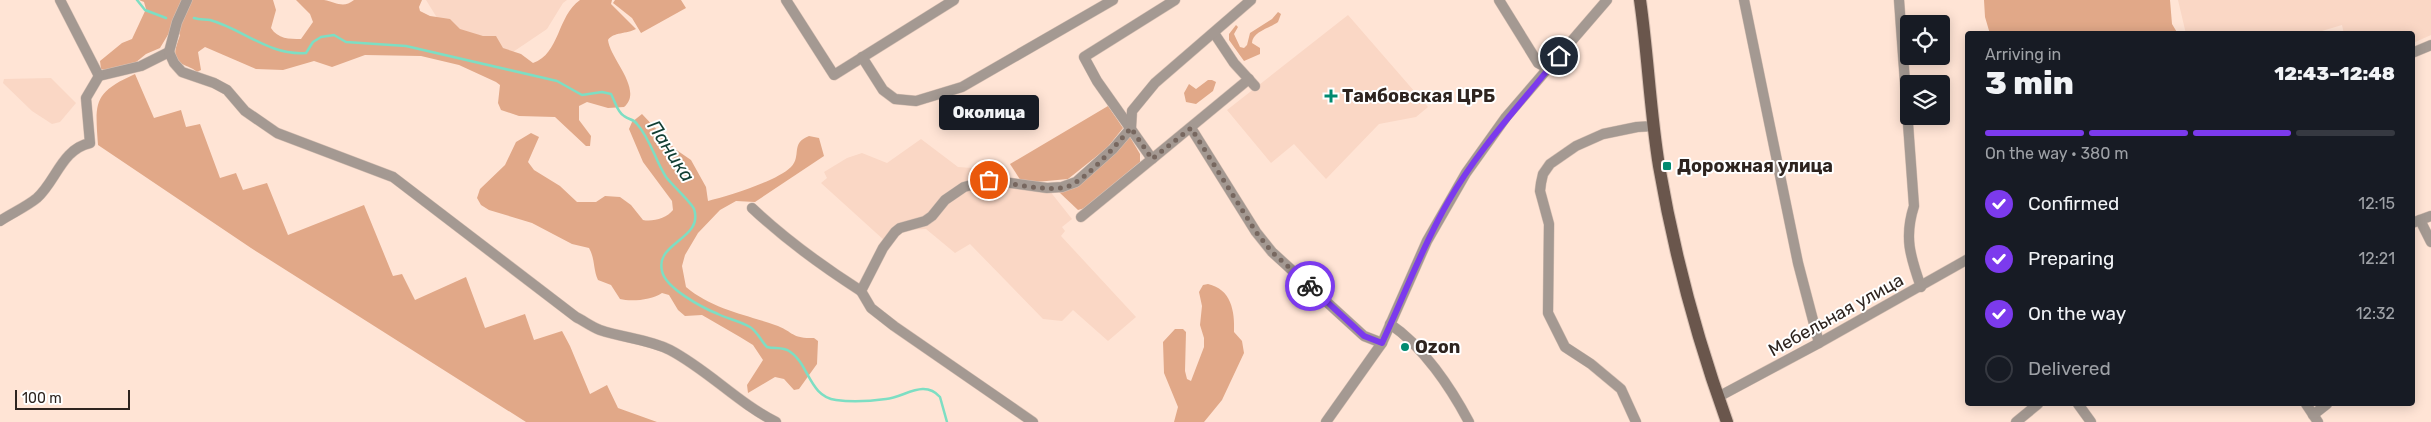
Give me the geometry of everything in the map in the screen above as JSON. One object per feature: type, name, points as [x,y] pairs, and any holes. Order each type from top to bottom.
[{"type":"main road","points":[[1640,0],[1659,164],[1672,229],[1698,334],[1727,422]]},
{"type":"street","points":[[60,0],[99,76]]},
{"type":"street","points":[[187,0],[176,22],[169,52],[174,63],[182,72],[214,82],[227,90],[245,111],[277,133],[393,177],[576,317],[599,330],[645,341],[670,350],[734,393],[760,414],[776,422]]},
{"type":"street","points":[[786,0],[834,75],[954,0]]},
{"type":"street","points":[[862,57],[882,90],[895,99],[916,101],[962,87],[1113,0]]},
{"type":"street","points":[[1152,159],[1097,81],[1084,57],[1175,0]]},
{"type":"street","points":[[861,290],[883,248],[895,232],[900,228],[925,221],[932,216],[945,200],[964,187],[989,180],[1047,188],[1069,186],[1113,149],[1131,128],[1132,111],[1144,96],[1251,0]]},
{"type":"street","points":[[1499,0],[1538,63],[1549,68]]},
{"type":"street","points":[[1326,422],[1382,343],[1409,278],[1449,201],[1506,117],[1607,0]]},
{"type":"street","points":[[1744,0],[1798,263],[1819,344]]},
{"type":"street","points":[[1899,0],[1914,206],[1908,226],[1908,238],[1913,263],[1921,286]]},
{"type":"street","points":[[1081,218],[1191,128],[1252,83],[1234,63],[1214,32]]},
{"type":"street","points":[[2415,52],[2431,45]]},
{"type":"street","points":[[0,221],[38,197],[67,158],[80,146],[90,143],[86,98],[99,76],[142,66],[169,52]]},
{"type":"street","points":[[1636,422],[1621,389],[1591,364],[1565,347],[1548,312],[1549,224],[1540,191],[1543,174],[1550,164],[1576,146],[1603,134],[1637,127],[1654,126]]},
{"type":"street","points":[[1191,128],[1256,232],[1272,252],[1364,336],[1382,343]]},
{"type":"street","points":[[752,208],[778,233],[818,264],[861,290],[871,308],[894,326],[1033,422]]},
{"type":"street","points":[[2431,216],[2416,222],[2431,242]]},
{"type":"street","name":"Мебельная улица","points":[[1718,397],[1819,344],[1965,260]]},
{"type":"street","points":[[1390,324],[1406,335],[1455,395],[1470,422]]},
{"type":"street","points":[[2016,422],[2036,406]]},
{"type":"street","points":[[2079,406],[2091,422]]},
{"type":"street","points":[[2307,406],[2316,418],[2325,406]]},
{"type":"shaded area","points":[[139,0],[273,0],[276,10],[271,28],[280,36],[301,39],[313,22],[310,14],[296,0],[324,0],[346,4],[354,0],[422,0],[419,7],[420,11],[430,16],[450,19],[460,29],[483,36],[496,36],[503,48],[521,54],[533,63],[548,52],[567,15],[580,0],[612,0],[611,4],[636,29],[610,37],[608,40],[610,48],[628,83],[629,100],[624,107],[608,108],[587,102],[579,106],[579,120],[591,136],[590,146],[586,146],[555,117],[519,116],[501,110],[498,103],[500,85],[496,82],[459,65],[421,56],[365,55],[332,67],[314,61],[283,70],[256,69],[205,47],[198,52],[201,70],[197,72],[182,64],[176,58],[175,51],[180,35],[177,31],[169,33],[160,48],[146,54],[135,63],[104,70],[101,69],[100,61],[122,43],[132,39],[146,9],[144,2]]},
{"type":"shaded area","points":[[426,0],[567,0],[563,3],[547,29],[510,54],[439,21]]},
{"type":"shaded area","points":[[615,0],[681,0],[686,8],[641,33],[632,18],[613,3]]},
{"type":"shaded area","points":[[1984,0],[2170,0],[2172,24],[2176,31],[1989,31],[1985,17]]},
{"type":"shaded area","points":[[2178,0],[2431,0],[2431,35],[2415,42],[2415,31],[2343,31],[2342,25],[2322,31],[2185,31]]},
{"type":"shaded area","points":[[1278,12],[1281,14],[1278,22],[1258,33],[1253,39],[1252,43],[1260,48],[1260,54],[1244,61],[1229,40],[1229,34],[1236,25],[1238,27],[1234,34],[1240,47],[1244,48],[1247,45],[1250,33],[1272,19]]},
{"type":"shaded area","name":"Тамбовская ЦРБ","points":[[1348,15],[1428,107],[1416,117],[1379,124],[1326,179],[1294,144],[1271,163],[1227,110]]},
{"type":"shaded area","points":[[135,74],[154,118],[181,110],[186,127],[200,124],[220,178],[236,173],[243,190],[267,183],[288,235],[364,205],[393,276],[402,274],[415,300],[466,277],[485,328],[525,314],[534,340],[562,331],[590,394],[607,385],[618,408],[657,422],[526,422],[251,248],[98,145],[97,109],[100,100],[111,87]]},
{"type":"shaded area","points":[[51,78],[76,103],[60,122],[52,124],[32,111],[3,83],[4,79]]},
{"type":"shaded area","points":[[1208,80],[1216,82],[1213,91],[1196,104],[1186,102],[1184,93],[1189,84],[1196,89]]},
{"type":"shaded area","points":[[1108,106],[1123,128],[1107,148],[1068,179],[1025,183],[1021,181],[1010,164]]},
{"type":"shaded area","points":[[642,114],[675,149],[691,160],[706,187],[708,201],[775,178],[794,163],[798,146],[803,139],[809,136],[819,138],[824,156],[755,202],[736,201],[720,210],[698,233],[685,255],[682,266],[686,287],[707,301],[781,327],[796,336],[814,338],[818,341],[817,364],[799,389],[794,390],[784,379],[775,377],[748,393],[747,385],[763,360],[753,345],[702,315],[685,316],[678,310],[669,295],[662,293],[641,300],[620,299],[611,285],[598,280],[589,248],[572,244],[532,223],[489,210],[481,205],[477,198],[480,189],[505,165],[516,142],[531,133],[539,137],[528,162],[534,170],[560,186],[577,202],[596,202],[605,196],[620,197],[631,205],[643,220],[664,217],[673,210],[672,201],[643,162],[629,129],[632,122]]},
{"type":"shaded area","points":[[1130,137],[1140,154],[1140,162],[1085,208],[1078,210],[1059,192]]},
{"type":"shaded area","points":[[921,139],[958,167],[973,168],[985,162],[1000,184],[1049,190],[1072,219],[1062,227],[1065,231],[1061,236],[1136,317],[1108,341],[1073,310],[1062,321],[1043,319],[970,244],[955,253],[926,229],[904,230],[885,241],[821,183],[827,178],[824,172],[847,158],[862,153],[887,163]]},
{"type":"shaded area","points":[[1208,284],[1216,287],[1227,296],[1234,316],[1234,332],[1242,341],[1244,353],[1222,400],[1204,422],[1174,422],[1178,407],[1164,373],[1163,342],[1175,329],[1183,329],[1186,332],[1185,371],[1187,379],[1191,381],[1204,347],[1204,338],[1200,325],[1202,306],[1199,292],[1203,285]]},
{"type":"waterway","name":"Паника","points":[[137,0],[145,10],[166,18]]},
{"type":"waterway","name":"Паника","points":[[194,18],[222,24],[268,46],[293,53],[306,53],[313,42],[321,37],[334,35],[346,42],[406,46],[557,81],[582,95],[602,92],[611,94],[620,112],[634,121],[642,130],[666,177],[694,209],[695,219],[692,227],[665,253],[662,261],[662,271],[670,284],[686,297],[703,307],[750,327],[767,347],[784,349],[796,356],[820,393],[827,398],[842,401],[886,399],[914,390],[927,389],[940,397],[947,422]]},
{"type":"way so far","points":[[989,180],[1047,188],[1069,186],[1113,149],[1131,128],[1152,159],[1191,128],[1256,232],[1272,252],[1310,286]]},
{"type":"place","name":"Тамбовская ЦРБ","points":[[1331,96]]},
{"type":"place","name":"Дорожная улица","points":[[1667,166]]},
{"type":"place","name":"Околица","points":[[989,180]]},
{"type":"place","name":"Ozon","points":[[1405,347]]},
{"type":"route","points":[[1310,286],[1364,336],[1382,343],[1409,278],[1427,241],[1466,173],[1506,117],[1559,56]]}]
